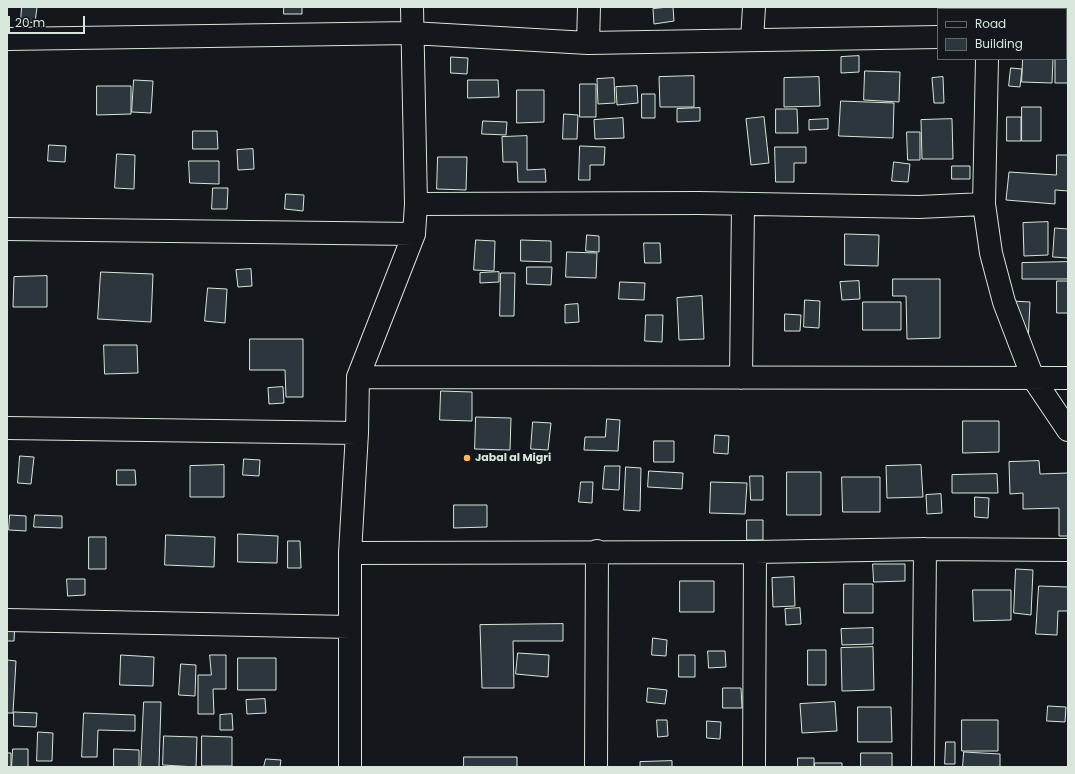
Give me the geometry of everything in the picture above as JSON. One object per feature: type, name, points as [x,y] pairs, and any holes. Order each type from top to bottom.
[{"type":"street","points":[[350,767],[350,553],[357,433],[358,377],[414,234],[416,204],[411,33],[412,7]]},
{"type":"street","points":[[588,7],[588,43]]},
{"type":"street","points":[[752,40],[754,7]]},
{"type":"street","points":[[7,39],[411,33],[588,43],[937,37]]},
{"type":"street","points":[[987,60],[984,204],[990,253],[1002,295],[1033,378],[1068,430]]},
{"type":"street","points":[[416,204],[699,203],[919,207],[984,204]]},
{"type":"street","points":[[741,378],[743,205]]},
{"type":"street","points":[[7,228],[414,234]]},
{"type":"street","points":[[358,377],[1068,378]]},
{"type":"street","points":[[7,428],[357,433]]},
{"type":"street","points":[[350,553],[597,551],[755,552],[925,549],[1068,550]]},
{"type":"street","points":[[923,767],[925,549]]},
{"type":"street","points":[[596,767],[597,551]]},
{"type":"street","points":[[754,767],[755,552]]},
{"type":"street","points":[[7,620],[350,627]]},
{"type":"building","points":[[22,7],[37,7],[35,23],[21,21]]},
{"type":"building","points":[[284,7],[302,7],[302,14],[284,14]]},
{"type":"building","points":[[673,7],[674,21],[654,24],[653,9]]},
{"type":"building","points":[[1068,32],[1068,83],[1055,83],[1055,60],[1067,60]]},
{"type":"building","points":[[859,56],[859,72],[841,73],[841,57]]},
{"type":"building","points":[[451,57],[468,58],[467,74],[451,73]]},
{"type":"building","points":[[1023,60],[1053,60],[1052,83],[1022,82]]},
{"type":"building","points":[[1011,68],[1022,69],[1020,87],[1009,86]]},
{"type":"building","points":[[865,71],[900,72],[899,102],[864,100]]},
{"type":"building","points":[[694,76],[694,107],[660,107],[659,77]]},
{"type":"building","points":[[819,77],[820,106],[784,107],[784,78]]},
{"type":"building","points":[[943,77],[944,103],[934,103],[932,78]]},
{"type":"building","points":[[614,78],[615,103],[598,104],[597,79]]},
{"type":"building","points":[[134,80],[153,81],[151,113],[132,112]]},
{"type":"building","points":[[468,80],[498,80],[499,97],[468,98]]},
{"type":"building","points":[[580,84],[596,84],[596,117],[580,117]]},
{"type":"building","points":[[97,86],[131,86],[131,114],[97,115]]},
{"type":"building","points":[[637,86],[638,103],[617,105],[616,87]]},
{"type":"building","points":[[517,90],[544,90],[544,122],[517,123]]},
{"type":"building","points":[[642,94],[655,94],[655,118],[642,118]]},
{"type":"building","points":[[841,101],[894,103],[893,138],[839,136]]},
{"type":"building","points":[[1022,107],[1041,107],[1041,141],[1022,141]]},
{"type":"building","points":[[700,108],[700,121],[677,122],[677,109]]},
{"type":"building","points":[[776,109],[797,109],[798,133],[776,133]]},
{"type":"building","points":[[564,114],[578,115],[577,139],[563,139]]},
{"type":"building","points":[[764,117],[769,163],[751,165],[746,119]]},
{"type":"building","points":[[1007,117],[1021,117],[1021,141],[1007,141]]},
{"type":"building","points":[[623,118],[624,138],[595,139],[594,120]]},
{"type":"building","points":[[828,119],[828,129],[809,130],[809,120]]},
{"type":"building","points":[[952,119],[953,159],[922,159],[921,120]]},
{"type":"building","points":[[483,121],[507,122],[506,135],[482,134]]},
{"type":"building","points":[[193,131],[217,131],[218,149],[193,149]]},
{"type":"building","points":[[907,132],[920,132],[920,160],[908,160]]},
{"type":"building","points":[[527,136],[527,170],[545,169],[546,182],[518,182],[517,162],[503,162],[502,137]]},
{"type":"building","points":[[49,145],[66,146],[65,162],[48,161]]},
{"type":"building","points":[[580,146],[605,147],[604,165],[590,165],[590,180],[579,180]]},
{"type":"building","points":[[775,147],[806,147],[806,163],[794,163],[794,182],[776,182]]},
{"type":"building","points":[[253,149],[254,169],[238,170],[237,150]]},
{"type":"building","points":[[117,154],[135,155],[134,189],[115,188]]},
{"type":"building","points":[[1057,155],[1068,155],[1068,191],[1055,190],[1055,204],[1006,200],[1009,172],[1056,175]]},
{"type":"building","points":[[438,157],[467,157],[466,190],[437,189]]},
{"type":"building","points":[[189,161],[219,161],[219,184],[190,183]]},
{"type":"building","points":[[894,162],[910,164],[908,182],[892,181]]},
{"type":"building","points":[[952,166],[970,166],[970,179],[952,179]]},
{"type":"building","points":[[213,188],[228,188],[227,209],[212,209]]},
{"type":"building","points":[[286,194],[304,195],[303,211],[285,209]]},
{"type":"building","points":[[1048,222],[1048,255],[1024,256],[1023,223]]},
{"type":"building","points":[[1055,228],[1068,229],[1068,258],[1053,257]]},
{"type":"building","points":[[845,234],[879,235],[878,266],[845,265]]},
{"type":"building","points":[[587,235],[599,236],[599,252],[586,251]]},
{"type":"building","points":[[476,240],[495,241],[494,271],[474,270]]},
{"type":"building","points":[[521,240],[551,241],[551,262],[521,261]]},
{"type":"building","points":[[644,243],[660,243],[661,263],[645,263]]},
{"type":"building","points":[[567,252],[597,253],[596,278],[566,277]]},
{"type":"building","points":[[1068,262],[1068,279],[1022,279],[1022,263]]},
{"type":"building","points":[[527,267],[552,267],[551,285],[527,284]]},
{"type":"building","points":[[251,269],[252,286],[238,287],[236,270]]},
{"type":"building","points":[[101,272],[153,274],[151,322],[98,319]]},
{"type":"building","points":[[499,272],[499,282],[480,283],[480,273]]},
{"type":"building","points":[[501,273],[515,273],[514,316],[500,316]]},
{"type":"building","points":[[47,276],[47,307],[13,307],[14,277]]},
{"type":"building","points":[[893,279],[940,279],[940,338],[907,339],[906,296],[893,296]]},
{"type":"building","points":[[859,281],[860,299],[842,300],[840,282]]},
{"type":"building","points":[[1057,281],[1068,281],[1068,313],[1057,313]]},
{"type":"building","points":[[620,282],[645,283],[644,300],[619,299]]},
{"type":"building","points":[[208,288],[227,289],[225,323],[205,321]]},
{"type":"building","points":[[702,296],[704,339],[679,340],[677,298]]},
{"type":"building","points":[[805,300],[820,301],[819,328],[804,327]]},
{"type":"building","points":[[1011,301],[1030,302],[1028,343]]},
{"type":"building","points":[[863,302],[901,302],[901,330],[863,330]]},
{"type":"building","points":[[578,304],[579,322],[565,323],[565,305]]},
{"type":"building","points":[[785,314],[801,315],[800,331],[785,331]]},
{"type":"building","points":[[646,315],[663,315],[662,342],[645,341]]},
{"type":"building","points":[[250,339],[303,339],[303,397],[286,397],[285,370],[250,370]]},
{"type":"building","points":[[104,345],[137,345],[138,373],[105,374]]},
{"type":"building","points":[[283,387],[284,403],[269,404],[268,388]]},
{"type":"building","points":[[441,391],[472,392],[472,421],[440,420]]},
{"type":"building","points":[[476,417],[511,418],[510,450],[475,449]]},
{"type":"building","points":[[607,419],[620,420],[618,451],[584,450],[585,437],[605,437]]},
{"type":"building","points":[[963,421],[999,421],[999,452],[963,453]]},
{"type":"building","points":[[533,422],[551,423],[548,450],[531,449]]},
{"type":"building","points":[[715,435],[729,436],[728,454],[714,453]]},
{"type":"building","points":[[654,441],[674,441],[674,462],[654,462]]},
{"type":"building","points":[[20,456],[34,457],[31,484],[18,483]]},
{"type":"building","points":[[244,459],[260,460],[259,476],[243,475]]},
{"type":"building","points":[[1039,461],[1040,474],[1068,473],[1068,536],[1059,536],[1059,508],[1023,509],[1023,493],[1010,494],[1009,462]]},
{"type":"building","points":[[224,465],[224,497],[190,497],[190,466]]},
{"type":"building","points":[[921,465],[923,497],[887,498],[886,466]]},
{"type":"building","points":[[605,466],[620,466],[619,490],[603,489]]},
{"type":"building","points":[[626,467],[641,468],[640,511],[624,510]]},
{"type":"building","points":[[117,470],[135,470],[136,485],[117,485]]},
{"type":"building","points":[[649,471],[683,473],[682,489],[648,487]]},
{"type":"building","points":[[787,472],[821,472],[821,515],[787,515]]},
{"type":"building","points":[[997,474],[998,493],[952,493],[952,475]]},
{"type":"building","points":[[750,476],[763,476],[763,500],[751,500]]},
{"type":"building","points":[[842,477],[880,477],[880,512],[843,512]]},
{"type":"building","points":[[581,482],[593,482],[592,503],[579,502]]},
{"type":"building","points":[[711,482],[747,483],[745,514],[710,513]]},
{"type":"building","points":[[941,494],[942,513],[927,514],[926,495]]},
{"type":"building","points":[[975,497],[989,498],[988,518],[975,517]]},
{"type":"building","points":[[454,505],[487,505],[487,527],[454,528]]},
{"type":"building","points":[[10,515],[26,516],[26,531],[9,530]]},
{"type":"building","points":[[35,515],[62,516],[62,528],[34,527]]},
{"type":"building","points":[[747,520],[763,520],[763,540],[747,540]]},
{"type":"building","points":[[238,534],[278,536],[277,563],[238,562]]},
{"type":"building","points":[[166,535],[215,537],[214,567],[165,565]]},
{"type":"building","points":[[89,537],[106,537],[106,569],[89,569]]},
{"type":"building","points":[[288,541],[300,541],[301,568],[288,568]]},
{"type":"building","points":[[873,564],[905,564],[905,581],[874,582]]},
{"type":"building","points":[[1016,569],[1033,570],[1031,615],[1014,613]]},
{"type":"building","points":[[794,577],[795,606],[773,607],[772,578]]},
{"type":"building","points":[[67,579],[85,579],[85,595],[68,596]]},
{"type":"building","points":[[680,581],[714,581],[714,612],[680,612]]},
{"type":"building","points":[[844,584],[873,584],[873,613],[844,613]]},
{"type":"building","points":[[1039,586],[1068,587],[1068,611],[1058,611],[1057,635],[1036,634]]},
{"type":"building","points":[[973,590],[1011,590],[1011,620],[974,621]]},
{"type":"building","points":[[800,608],[801,624],[786,625],[785,609]]},
{"type":"building","points":[[7,621],[15,621],[14,641],[7,641]]},
{"type":"building","points":[[563,624],[563,641],[513,641],[514,688],[482,688],[480,625]]},
{"type":"building","points":[[873,628],[873,644],[842,645],[841,629]]},
{"type":"building","points":[[653,638],[667,640],[666,656],[652,655]]},
{"type":"building","points":[[873,647],[874,690],[842,691],[841,648]]},
{"type":"building","points":[[808,650],[826,650],[826,685],[808,685]]},
{"type":"building","points":[[708,651],[725,651],[726,667],[709,668]]},
{"type":"building","points":[[518,653],[549,655],[548,677],[516,674]]},
{"type":"building","points":[[121,655],[154,657],[153,686],[120,685]]},
{"type":"building","points":[[210,655],[226,655],[226,689],[213,689],[214,714],[198,714],[198,675],[211,675]]},
{"type":"building","points":[[679,655],[695,655],[695,677],[679,677]]},
{"type":"building","points":[[238,658],[276,658],[276,690],[238,690]]},
{"type":"building","points":[[7,660],[16,661],[13,713],[7,713]]},
{"type":"building","points":[[181,664],[196,665],[195,696],[179,695]]},
{"type":"building","points":[[648,688],[667,690],[665,704],[647,702]]},
{"type":"building","points":[[723,688],[741,688],[742,708],[723,708]]},
{"type":"building","points":[[265,699],[266,713],[247,714],[246,700]]},
{"type":"building","points":[[144,702],[161,702],[159,767],[141,767]]},
{"type":"building","points":[[835,702],[837,731],[802,733],[800,704]]},
{"type":"building","points":[[1048,706],[1066,707],[1065,722],[1047,721]]},
{"type":"building","points":[[858,707],[891,707],[892,742],[858,742]]},
{"type":"building","points":[[14,712],[37,713],[36,727],[14,726]]},
{"type":"building","points":[[84,713],[135,715],[135,731],[98,730],[97,757],[82,757]]},
{"type":"building","points":[[232,714],[233,730],[220,730],[220,715]]},
{"type":"building","points":[[657,720],[667,720],[668,736],[658,737]]},
{"type":"building","points":[[962,720],[998,720],[998,751],[962,751]]},
{"type":"building","points":[[707,721],[721,722],[720,739],[707,738]]},
{"type":"building","points":[[38,732],[53,733],[52,761],[37,761]]},
{"type":"building","points":[[164,736],[197,737],[196,767],[163,765]]},
{"type":"building","points":[[202,736],[232,737],[232,766],[202,766]]},
{"type":"building","points":[[946,742],[955,742],[955,764],[945,764]]},
{"type":"building","points":[[13,749],[28,749],[28,767],[12,767]]},
{"type":"building","points":[[114,749],[139,750],[139,767],[114,767]]},
{"type":"building","points":[[964,752],[1000,754],[1000,767],[963,767]]},
{"type":"building","points":[[7,753],[11,753],[11,767],[7,767]]},
{"type":"building","points":[[861,753],[892,753],[892,767],[861,767]]},
{"type":"building","points":[[464,757],[517,757],[517,767],[464,767]]},
{"type":"building","points":[[798,758],[814,758],[814,767],[798,767]]},
{"type":"building","points":[[266,759],[281,760],[280,767],[264,767]]},
{"type":"building","points":[[672,761],[672,767],[640,767],[640,762]]},
{"type":"building","points":[[815,763],[842,763],[842,767],[815,767]]},
{"type":"place","name":"Jabal al Migri","points":[[467,458]]}]
